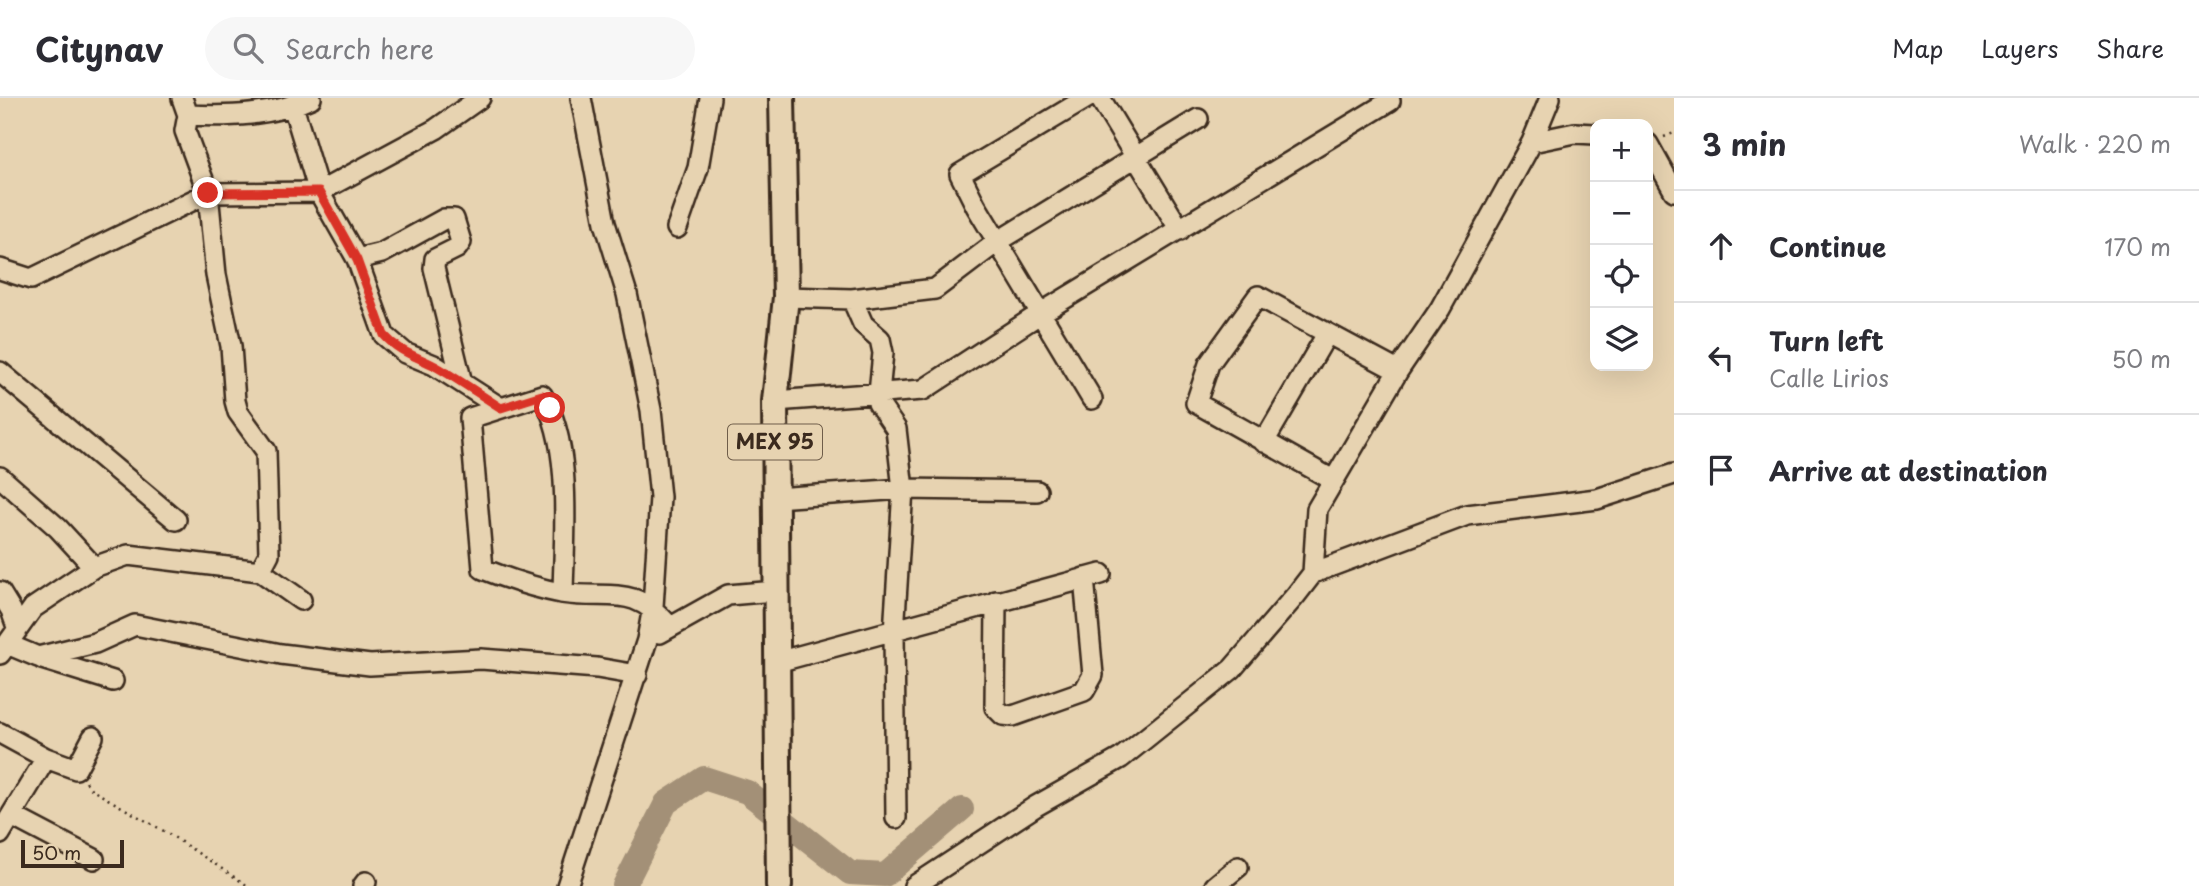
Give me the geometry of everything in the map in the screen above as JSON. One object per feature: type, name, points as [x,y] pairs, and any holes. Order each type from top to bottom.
[{"type":"main road","name":"MEX 95","points":[[779,886],[775,401],[786,298],[782,98]]},
{"type":"street","points":[[0,269],[31,279],[208,193],[319,192],[436,129],[480,98]]},
{"type":"street","points":[[566,886],[646,640],[653,607],[660,497],[651,410],[627,294],[606,223],[581,98]]},
{"type":"street","points":[[677,228],[698,168],[710,98]]},
{"type":"street","points":[[1087,98],[960,174],[997,242],[1092,399]]},
{"type":"street","points":[[1100,98],[1180,230]]},
{"type":"street","points":[[1313,573],[1317,509],[1398,371],[1440,309],[1532,142],[1550,98]]},
{"type":"street","points":[[775,401],[923,390],[1041,313],[1390,101]]},
{"type":"street","points":[[260,571],[269,554],[266,451],[238,412],[235,401],[231,346],[216,275],[208,193],[185,131],[185,107],[302,102],[319,192],[357,260],[384,335],[392,344],[501,408]]},
{"type":"street","points":[[786,298],[852,299],[935,289],[997,242],[1138,159],[1198,119]]},
{"type":"street","points":[[1532,142],[1575,133],[1590,134]]},
{"type":"street","points":[[1653,153],[1674,191]]},
{"type":"street","points":[[357,260],[382,253],[444,219],[454,219],[461,242],[457,248],[435,259],[434,268],[462,383]]},
{"type":"street","points":[[1333,480],[1196,403],[1209,364],[1258,296],[1398,371]]},
{"type":"street","points":[[852,299],[863,324],[880,339],[883,353],[878,403],[896,429],[904,489],[894,633],[896,818]]},
{"type":"street","points":[[1264,442],[1327,334]]},
{"type":"street","points":[[0,372],[176,520]]},
{"type":"street","points":[[562,593],[563,491],[557,436],[550,408],[542,395],[470,418],[483,569],[562,593],[622,595],[653,607],[670,628]]},
{"type":"street","points":[[914,886],[1036,806],[1121,758],[1232,669],[1313,573],[1467,515],[1597,499],[1674,474]]},
{"type":"street","points":[[0,477],[58,528],[94,567]]},
{"type":"street","points":[[775,498],[904,489],[1037,491]]},
{"type":"street","points":[[8,642],[33,608],[94,567],[128,555],[260,571],[301,600]]},
{"type":"street","points":[[777,662],[894,633],[996,601],[1093,576],[1091,684],[1084,691],[1013,716],[1003,715],[996,707],[996,601]]},
{"type":"street","points":[[646,640],[728,595],[775,591]]},
{"type":"street","points":[[0,592],[11,610],[8,642]]},
{"type":"street","points":[[38,657],[95,643],[135,625],[281,654],[370,664],[481,659],[597,668],[636,676]]},
{"type":"street","points":[[8,642],[38,657],[113,681]]},
{"type":"street","points":[[0,733],[46,758],[76,769],[93,737]]},
{"type":"street","points":[[0,834],[46,758]]},
{"type":"street","points":[[12,816],[94,859]]},
{"type":"street","points":[[1215,886],[1238,867]]},
{"type":"path","points":[[76,769],[92,790],[169,834],[248,886]]},
{"type":"waterway","points":[[624,886],[666,803],[704,778],[747,792],[850,873],[885,875],[962,809]]},
{"type":"route","points":[[208,193],[319,192],[357,260],[384,335],[392,344],[405,353],[434,365],[501,408],[542,395],[550,408]]}]
